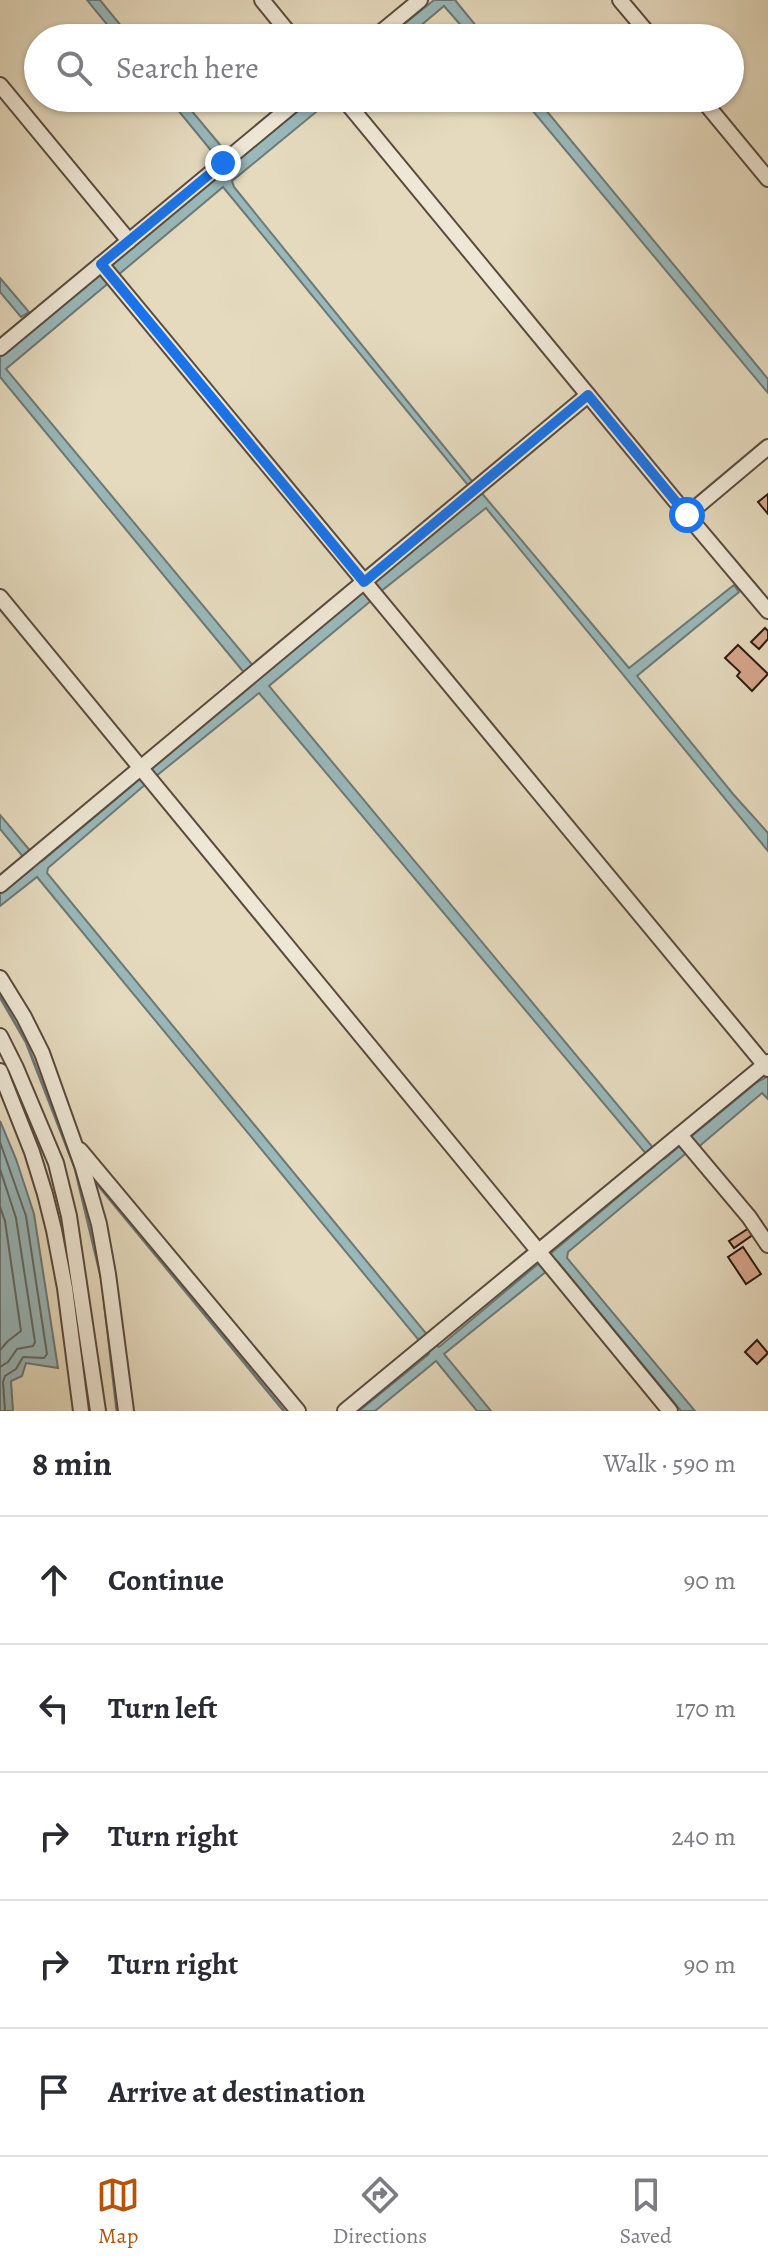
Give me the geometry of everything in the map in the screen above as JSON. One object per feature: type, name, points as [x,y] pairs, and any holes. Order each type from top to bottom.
[{"type":"street","points":[[262,0],[282,24]]},
{"type":"street","points":[[391,24],[420,0]]},
{"type":"street","points":[[620,0],[640,24]]},
{"type":"street","points":[[0,85],[129,241]]},
{"type":"street","points":[[0,348],[31,322],[107,271],[129,241],[284,112]]},
{"type":"street","points":[[355,112],[768,611]]},
{"type":"street","points":[[713,112],[768,179]]},
{"type":"street","points":[[107,271],[767,1065],[546,1259],[428,1343],[345,1411]]},
{"type":"street","points":[[0,885],[146,774],[252,674],[370,589],[475,490],[588,395]]},
{"type":"street","points":[[687,515],[768,447]]},
{"type":"street","points":[[0,597],[670,1411]]},
{"type":"street","points":[[0,978],[42,1053],[75,1143],[99,1224],[126,1411]]},
{"type":"street","points":[[0,1036],[56,1163],[69,1216],[98,1411]]},
{"type":"street","points":[[0,1071],[32,1152],[54,1230],[81,1411]]},
{"type":"street","points":[[682,1137],[749,1217],[768,1245]]},
{"type":"street","points":[[75,1143],[298,1411]]},
{"type":"water","points":[[87,0],[100,0],[120,24],[107,24]]},
{"type":"water","points":[[434,0],[455,0],[475,24],[460,24],[444,6],[423,24],[404,24]]},
{"type":"water","points":[[179,112],[193,112],[226,152],[218,159]]},
{"type":"water","points":[[297,112],[316,112],[232,181],[234,187],[480,491],[629,668],[734,585],[739,592],[637,676],[768,833],[768,851],[486,508],[380,592],[373,584],[475,498],[472,490],[223,187],[6,369],[255,668],[246,675],[0,377],[0,357],[30,333],[33,326],[39,325],[224,172],[234,160]]},
{"type":"water","points":[[534,112],[548,112],[768,379],[768,393]]},
{"type":"water","points":[[0,278],[29,312],[21,317],[0,292]]},
{"type":"water","points":[[364,591],[372,600],[269,686],[655,1150],[647,1155],[259,693],[155,777],[149,771]]},
{"type":"water","points":[[141,778],[146,784],[48,868],[47,873],[429,1337],[421,1343],[37,877],[0,906],[0,894],[32,869],[30,864],[37,859],[42,861]]},
{"type":"water","points":[[0,815],[32,853],[25,859],[0,829]]},
{"type":"water","points":[[768,1076],[768,1099],[762,1093],[568,1252],[567,1258],[695,1411],[681,1411],[558,1262],[444,1354],[491,1411],[477,1411],[436,1361],[375,1411],[359,1411],[429,1354],[427,1349],[434,1343],[439,1347],[655,1166],[653,1163],[661,1157],[664,1159]]},
{"type":"water","points":[[0,1121],[34,1214],[58,1368],[26,1363],[22,1376],[11,1381],[13,1411],[0,1411]]},
{"type":"building","points":[[768,494],[768,514],[758,502]]},
{"type":"building","points":[[765,628],[768,639],[759,649],[751,642]]},
{"type":"building","points":[[738,645],[768,674],[752,691],[737,676],[740,672],[725,658]]},
{"type":"building","points":[[749,1228],[754,1234],[734,1248],[729,1241]]},
{"type":"building","points":[[743,1247],[761,1274],[746,1284],[728,1257]]},
{"type":"building","points":[[757,1340],[768,1353],[757,1364],[745,1352]]},
{"type":"waterway","points":[[0,997],[26,1042],[75,1168],[102,1281],[117,1411]]},
{"type":"waterway","points":[[94,1180],[284,1411]]},
{"type":"route","points":[[223,163],[101,264],[364,582],[588,395],[687,515]]}]
